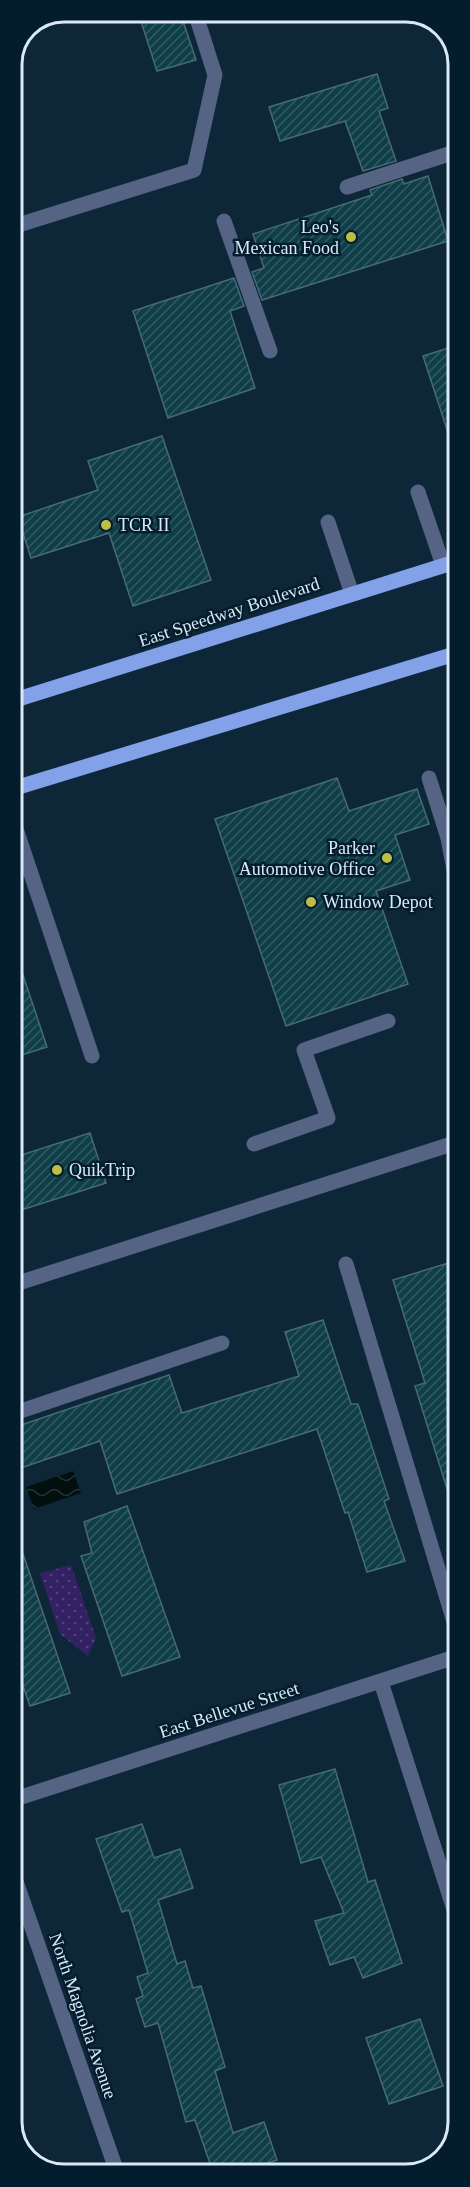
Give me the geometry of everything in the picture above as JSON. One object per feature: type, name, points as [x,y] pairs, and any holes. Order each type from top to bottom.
[{"type":"main road","name":"East Speedway Boulevard","points":[[22,698],[447,564]]},
{"type":"main road","points":[[22,786],[447,656]]},
{"type":"street","points":[[22,224],[194,170],[215,75],[198,22]]},
{"type":"street","points":[[347,187],[447,155]]},
{"type":"street","points":[[224,220],[270,351]]},
{"type":"street","points":[[418,492],[447,557]]},
{"type":"street","points":[[328,522],[352,594]]},
{"type":"street","points":[[429,778],[447,836]]},
{"type":"street","points":[[22,848],[92,1056]]},
{"type":"street","points":[[254,1144],[327,1118],[303,1050],[388,1021]]},
{"type":"street","points":[[23,1282],[448,1145]]},
{"type":"street","points":[[346,1264],[448,1601]]},
{"type":"street","points":[[23,1410],[222,1343]]},
{"type":"street","name":"East Bellevue Street","points":[[23,1797],[448,1659]]},
{"type":"street","points":[[381,1682],[448,1890]]},
{"type":"street","name":"North Magnolia Avenue","points":[[23,1902],[113,2164]]},
{"type":"shaded area","points":[[71,1565],[96,1638],[88,1656],[60,1634],[40,1573]]},
{"type":"water","points":[[73,1471],[81,1493],[34,1509],[26,1487]]},
{"type":"building","points":[[141,22],[183,22],[196,60],[157,71]]},
{"type":"building","points":[[377,74],[388,108],[379,111],[396,161],[363,171],[345,121],[280,141],[269,107]]},
{"type":"building","name":"Leo's Mexican Food","points":[[428,176],[447,241],[262,300],[252,272],[264,268],[253,234],[372,195],[370,190],[402,179],[404,184]]},
{"type":"building","points":[[234,278],[244,306],[230,311],[255,388],[168,418],[133,311]]},
{"type":"building","points":[[447,348],[447,430],[423,356]]},
{"type":"building","name":"TCR II","points":[[162,436],[211,580],[133,606],[109,533],[31,558],[22,530],[22,516],[98,490],[88,461]]},
{"type":"building","name":"Window Depot","points":[[337,778],[349,811],[417,789],[429,824],[395,835],[410,880],[376,891],[408,984],[286,1026],[215,819]]},
{"type":"building","points":[[22,973],[47,1047],[22,1055]]},
{"type":"building","name":"QuikTrip","points":[[90,1133],[106,1183],[23,1210],[23,1155]]},
{"type":"building","points":[[448,1263],[448,1491],[415,1386],[425,1383],[393,1280]]},
{"type":"building","points":[[323,1320],[351,1404],[358,1404],[389,1499],[384,1501],[405,1561],[367,1572],[348,1512],[345,1513],[317,1429],[117,1494],[100,1441],[23,1467],[23,1424],[169,1375],[182,1413],[299,1376],[285,1332]]},
{"type":"building","points":[[127,1506],[180,1657],[122,1676],[81,1556],[92,1553],[84,1522]]},
{"type":"building","points":[[23,1553],[70,1693],[30,1706],[23,1685]]},
{"type":"building","points":[[335,1769],[368,1882],[375,1880],[402,1963],[363,1978],[354,1957],[330,1965],[315,1921],[344,1913],[321,1857],[301,1863],[279,1785]]},
{"type":"building","points":[[142,1824],[154,1858],[180,1849],[193,1888],[158,1900],[177,1964],[185,1961],[193,1988],[201,1986],[225,2067],[215,2071],[233,2133],[264,2122],[277,2160],[265,2164],[210,2164],[195,2120],[186,2122],[158,2023],[145,2027],[136,1999],[143,1996],[137,1977],[148,1973],[129,1910],[122,1912],[96,1839]]},
{"type":"building","points":[[420,2019],[443,2086],[389,2104],[366,2038]]},
{"type":"place","name":"Leo's Mexican Food","points":[[351,237]]},
{"type":"place","name":"TCR II","points":[[106,525]]},
{"type":"place","name":"Parker Automotive Office","points":[[387,858]]},
{"type":"place","name":"Window Depot","points":[[311,902]]},
{"type":"place","name":"QuikTrip","points":[[57,1170]]}]
